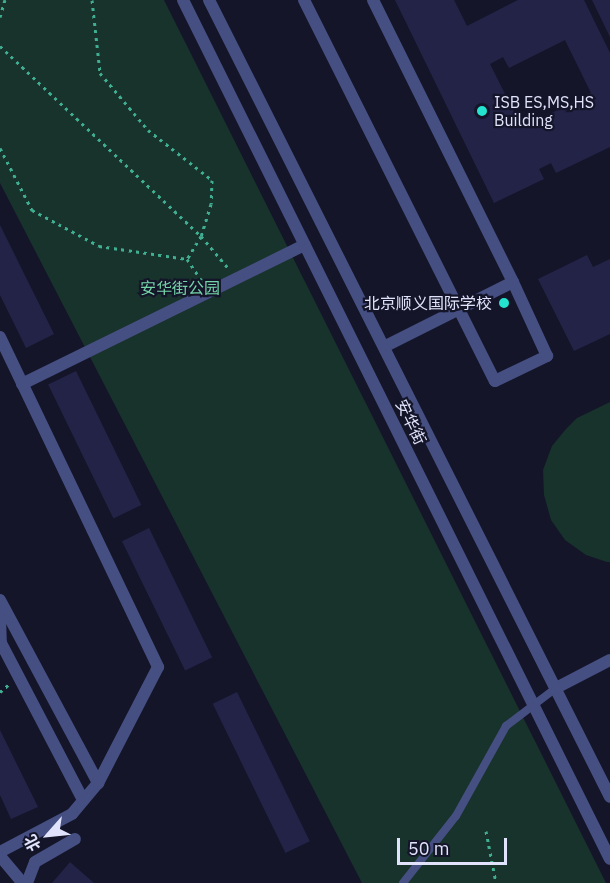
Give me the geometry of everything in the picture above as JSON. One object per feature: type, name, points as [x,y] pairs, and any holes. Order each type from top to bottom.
[{"type":"street","name":"安华街","points":[[183,0],[610,859]]},
{"type":"street","name":"安华街","points":[[209,0],[610,797]]},
{"type":"street","points":[[304,0],[495,381],[547,356],[513,282],[373,0]]},
{"type":"street","points":[[22,384],[305,245]]},
{"type":"street","points":[[384,347],[513,282]]},
{"type":"street","points":[[0,337],[158,667],[98,783],[72,814],[0,852]]},
{"type":"street","points":[[0,600],[98,783]]},
{"type":"street","points":[[0,618],[1,643],[83,800]]},
{"type":"street","points":[[556,688],[610,660]]},
{"type":"street","points":[[0,856],[25,883],[35,862],[75,839]]},
{"type":"lane","points":[[403,883],[456,816],[506,726],[556,688]]},
{"type":"path","points":[[0,17],[5,0]]},
{"type":"path","points":[[92,0],[100,72],[148,130],[212,180],[211,204],[201,236],[188,259]]},
{"type":"path","points":[[0,46],[201,236],[237,279]]},
{"type":"path","points":[[0,148],[32,210],[99,246],[188,259],[210,292]]},
{"type":"path","points":[[486,831],[496,883]]},
{"type":"green space","name":"安华街公园","points":[[0,0],[164,0],[606,883],[362,883],[0,183]]},
{"type":"green space","points":[[610,402],[610,562],[607,562],[586,555],[565,540],[551,520],[544,495],[543,470],[552,446],[566,429],[577,418]]},
{"type":"building","name":"ISB ES,MS,HS Building","points":[[395,0],[454,0],[467,26],[518,0],[584,0],[610,53],[610,147],[556,173],[551,163],[539,169],[544,179],[494,203]],"holes":[[[565,40],[591,93],[522,128],[490,64],[503,57],[509,68]]]},
{"type":"building","points":[[592,0],[610,0],[610,37]]},
{"type":"building","points":[[0,225],[54,334],[26,348],[0,295]]},
{"type":"building","points":[[587,255],[593,267],[610,259],[610,334],[574,351],[538,279]]},
{"type":"building","points":[[76,371],[141,505],[113,519],[48,385]]},
{"type":"building","points":[[149,528],[212,657],[185,671],[122,541]]},
{"type":"building","points":[[237,692],[310,841],[286,853],[213,704]]},
{"type":"building","points":[[0,730],[38,807],[11,819],[0,795]]},
{"type":"building","points":[[70,862],[94,883],[52,883]]},
{"type":"place","name":"ISB ES,MS,HS Building","points":[[482,111]]},
{"type":"place","name":"北京顺义国际学校","points":[[504,303]]}]
